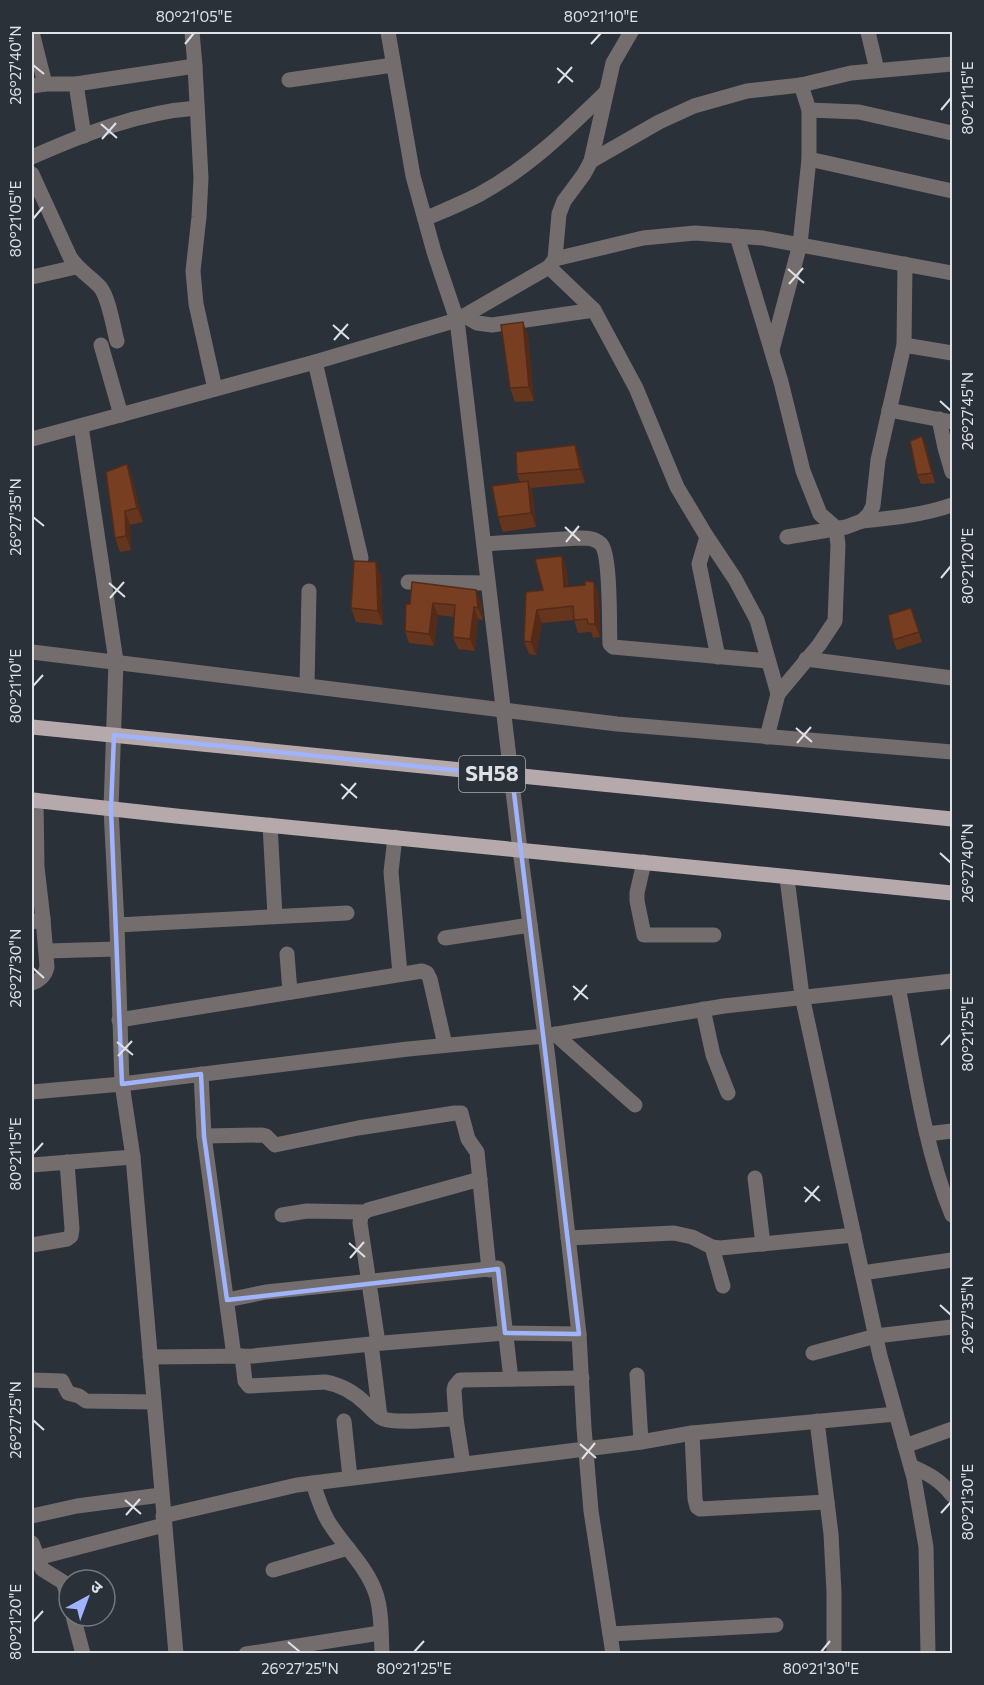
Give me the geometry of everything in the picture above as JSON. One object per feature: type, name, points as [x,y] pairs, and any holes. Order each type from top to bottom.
[{"type":"main road","name":"SH58","points":[[32,727],[952,819]]},
{"type":"main road","points":[[34,800],[952,893]]},
{"type":"street","points":[[32,32],[38,85],[76,84],[195,66]]},
{"type":"street","points":[[192,32],[201,178],[193,271],[196,304],[214,389]]},
{"type":"street","points":[[388,32],[413,176],[434,252],[461,318],[484,543],[520,850],[530,925],[550,1035],[579,1334],[591,1511],[613,1653]]},
{"type":"street","points":[[631,32],[613,63],[591,161],[564,201],[559,214],[552,263],[594,310],[636,388],[677,487],[735,579],[757,620],[778,694]]},
{"type":"street","points":[[868,32],[877,70]]},
{"type":"street","points":[[591,161],[659,122],[694,106],[747,91],[801,85],[851,73],[952,64]]},
{"type":"street","points":[[289,80],[393,65]]},
{"type":"street","points":[[76,84],[84,136]]},
{"type":"street","points":[[772,350],[800,244],[809,159],[809,110],[801,85]]},
{"type":"street","points":[[425,219],[500,182],[559,138],[606,92]]},
{"type":"street","points":[[32,157],[84,136],[150,115],[197,108]]},
{"type":"street","points":[[809,110],[859,112],[952,133]]},
{"type":"street","points":[[809,159],[952,191]]},
{"type":"street","points":[[32,174],[69,257],[76,267],[101,288],[105,295],[117,341]]},
{"type":"street","points":[[32,439],[315,362],[461,318],[552,263],[643,238],[695,233],[737,236],[800,244],[952,273]]},
{"type":"street","points":[[737,236],[781,382],[803,471],[820,514],[836,528],[838,562],[835,621],[819,645],[778,694],[767,737]]},
{"type":"street","points":[[862,521],[873,506],[878,459],[904,345],[905,264]]},
{"type":"street","points":[[32,277],[76,267]]},
{"type":"street","points":[[461,318],[492,325],[594,310]]},
{"type":"street","points":[[101,345],[121,415]]},
{"type":"street","points":[[904,345],[952,353]]},
{"type":"street","points":[[315,362],[361,558]]},
{"type":"street","points":[[889,410],[946,420],[945,448],[952,472]]},
{"type":"street","points":[[81,426],[116,661],[111,809],[122,1084],[133,1157],[161,1495],[177,1653]]},
{"type":"street","points":[[787,537],[846,527],[862,521],[932,512],[952,505]]},
{"type":"street","points":[[707,537],[699,564],[718,657]]},
{"type":"street","points":[[484,543],[590,538],[603,545],[607,560],[611,646],[615,648],[768,661]]},
{"type":"street","points":[[408,582],[489,583]]},
{"type":"street","points":[[307,685],[309,591]]},
{"type":"street","points":[[32,652],[617,724],[952,752]]},
{"type":"street","points":[[806,659],[952,674]]},
{"type":"street","points":[[32,983],[45,975],[47,967],[46,951],[37,920],[38,867],[34,800]]},
{"type":"street","points":[[270,825],[275,916]]},
{"type":"street","points":[[395,837],[392,873],[400,974]]},
{"type":"street","points":[[644,862],[637,901],[644,935],[714,935]]},
{"type":"street","points":[[787,878],[802,996],[880,1356],[911,1466],[926,1547],[928,1653]]},
{"type":"street","points":[[117,925],[347,913]]},
{"type":"street","points":[[445,938],[530,925]]},
{"type":"street","points":[[46,951],[117,949]]},
{"type":"street","points":[[287,954],[290,992]]},
{"type":"street","points":[[120,1020],[422,970],[428,975],[445,1045]]},
{"type":"street","points":[[32,1092],[122,1084],[445,1045],[550,1035],[703,1009],[802,996],[952,981]]},
{"type":"street","points":[[898,987],[927,1134],[948,1194],[952,1215]]},
{"type":"street","points":[[703,1009],[712,1055],[728,1093]]},
{"type":"street","points":[[550,1035],[635,1105]]},
{"type":"street","points":[[201,1074],[204,1136],[226,1300],[245,1381],[249,1386],[325,1382],[336,1384],[352,1392],[386,1420],[456,1419]]},
{"type":"street","points":[[204,1136],[262,1135],[275,1145],[358,1128],[459,1113],[463,1117],[468,1140],[477,1152],[489,1269]]},
{"type":"street","points":[[927,1134],[952,1131]]},
{"type":"street","points":[[32,1165],[133,1157]]},
{"type":"street","points":[[32,1245],[67,1239],[71,1236],[67,1162]]},
{"type":"street","points":[[755,1178],[763,1244]]},
{"type":"street","points":[[282,1215],[307,1211],[363,1212],[480,1179]]},
{"type":"street","points":[[363,1212],[360,1218],[369,1281],[380,1417]]},
{"type":"street","points":[[568,1238],[674,1233],[720,1248],[854,1234]]},
{"type":"street","points":[[712,1247],[723,1286]]},
{"type":"street","points":[[862,1273],[952,1260]]},
{"type":"street","points":[[226,1300],[266,1292],[498,1268],[511,1379]]},
{"type":"street","points":[[813,1353],[876,1336],[952,1327]]},
{"type":"street","points":[[150,1357],[238,1356],[505,1333],[579,1334]]},
{"type":"street","points":[[637,1375],[641,1442]]},
{"type":"street","points":[[463,1464],[454,1390],[460,1380],[582,1378]]},
{"type":"street","points":[[32,1380],[62,1381],[68,1393],[79,1396],[85,1401],[154,1402]]},
{"type":"street","points":[[38,1558],[297,1485],[641,1442],[692,1433],[896,1414]]},
{"type":"street","points":[[344,1421],[350,1478]]},
{"type":"street","points":[[817,1421],[831,1534],[834,1653]]},
{"type":"street","points":[[905,1446],[952,1429]]},
{"type":"street","points":[[692,1433],[695,1499],[699,1509],[827,1502]]},
{"type":"street","points":[[911,1466],[942,1483],[952,1496]]},
{"type":"street","points":[[313,1483],[328,1521],[369,1579],[376,1594],[382,1653]]},
{"type":"street","points":[[32,1516],[99,1503],[161,1495]]},
{"type":"street","points":[[32,1543],[44,1571],[57,1579]]},
{"type":"street","points":[[273,1570],[348,1548]]},
{"type":"street","points":[[610,1634],[776,1625]]},
{"type":"street","points":[[76,1628],[83,1653]]},
{"type":"street","points":[[246,1653],[380,1633]]},
{"type":"highlighted area","points":[[114,735],[512,776],[579,1334],[505,1333],[498,1269],[227,1300],[204,1136],[201,1074],[122,1084],[111,809]]},
{"type":"building","points":[[523,322],[529,387],[510,388],[501,325]]},
{"type":"building","points":[[922,436],[932,473],[917,475],[910,441]]},
{"type":"building","points":[[575,445],[580,469],[517,474],[516,452]]},
{"type":"building","points":[[127,464],[137,508],[125,511],[126,536],[115,538],[106,472]]},
{"type":"building","points":[[528,481],[531,513],[498,517],[492,486]]},
{"type":"building","points":[[562,556],[564,587],[585,585],[585,581],[594,582],[595,624],[588,624],[587,619],[574,620],[573,606],[537,610],[531,642],[524,641],[526,592],[543,590],[535,559]]},
{"type":"building","points":[[354,561],[376,562],[378,611],[351,608]]},
{"type":"building","points":[[412,582],[476,590],[478,608],[474,607],[470,639],[453,637],[455,605],[433,603],[429,634],[405,631],[406,604],[410,604]]},
{"type":"building","points":[[911,608],[919,632],[893,640],[888,615]]}]
